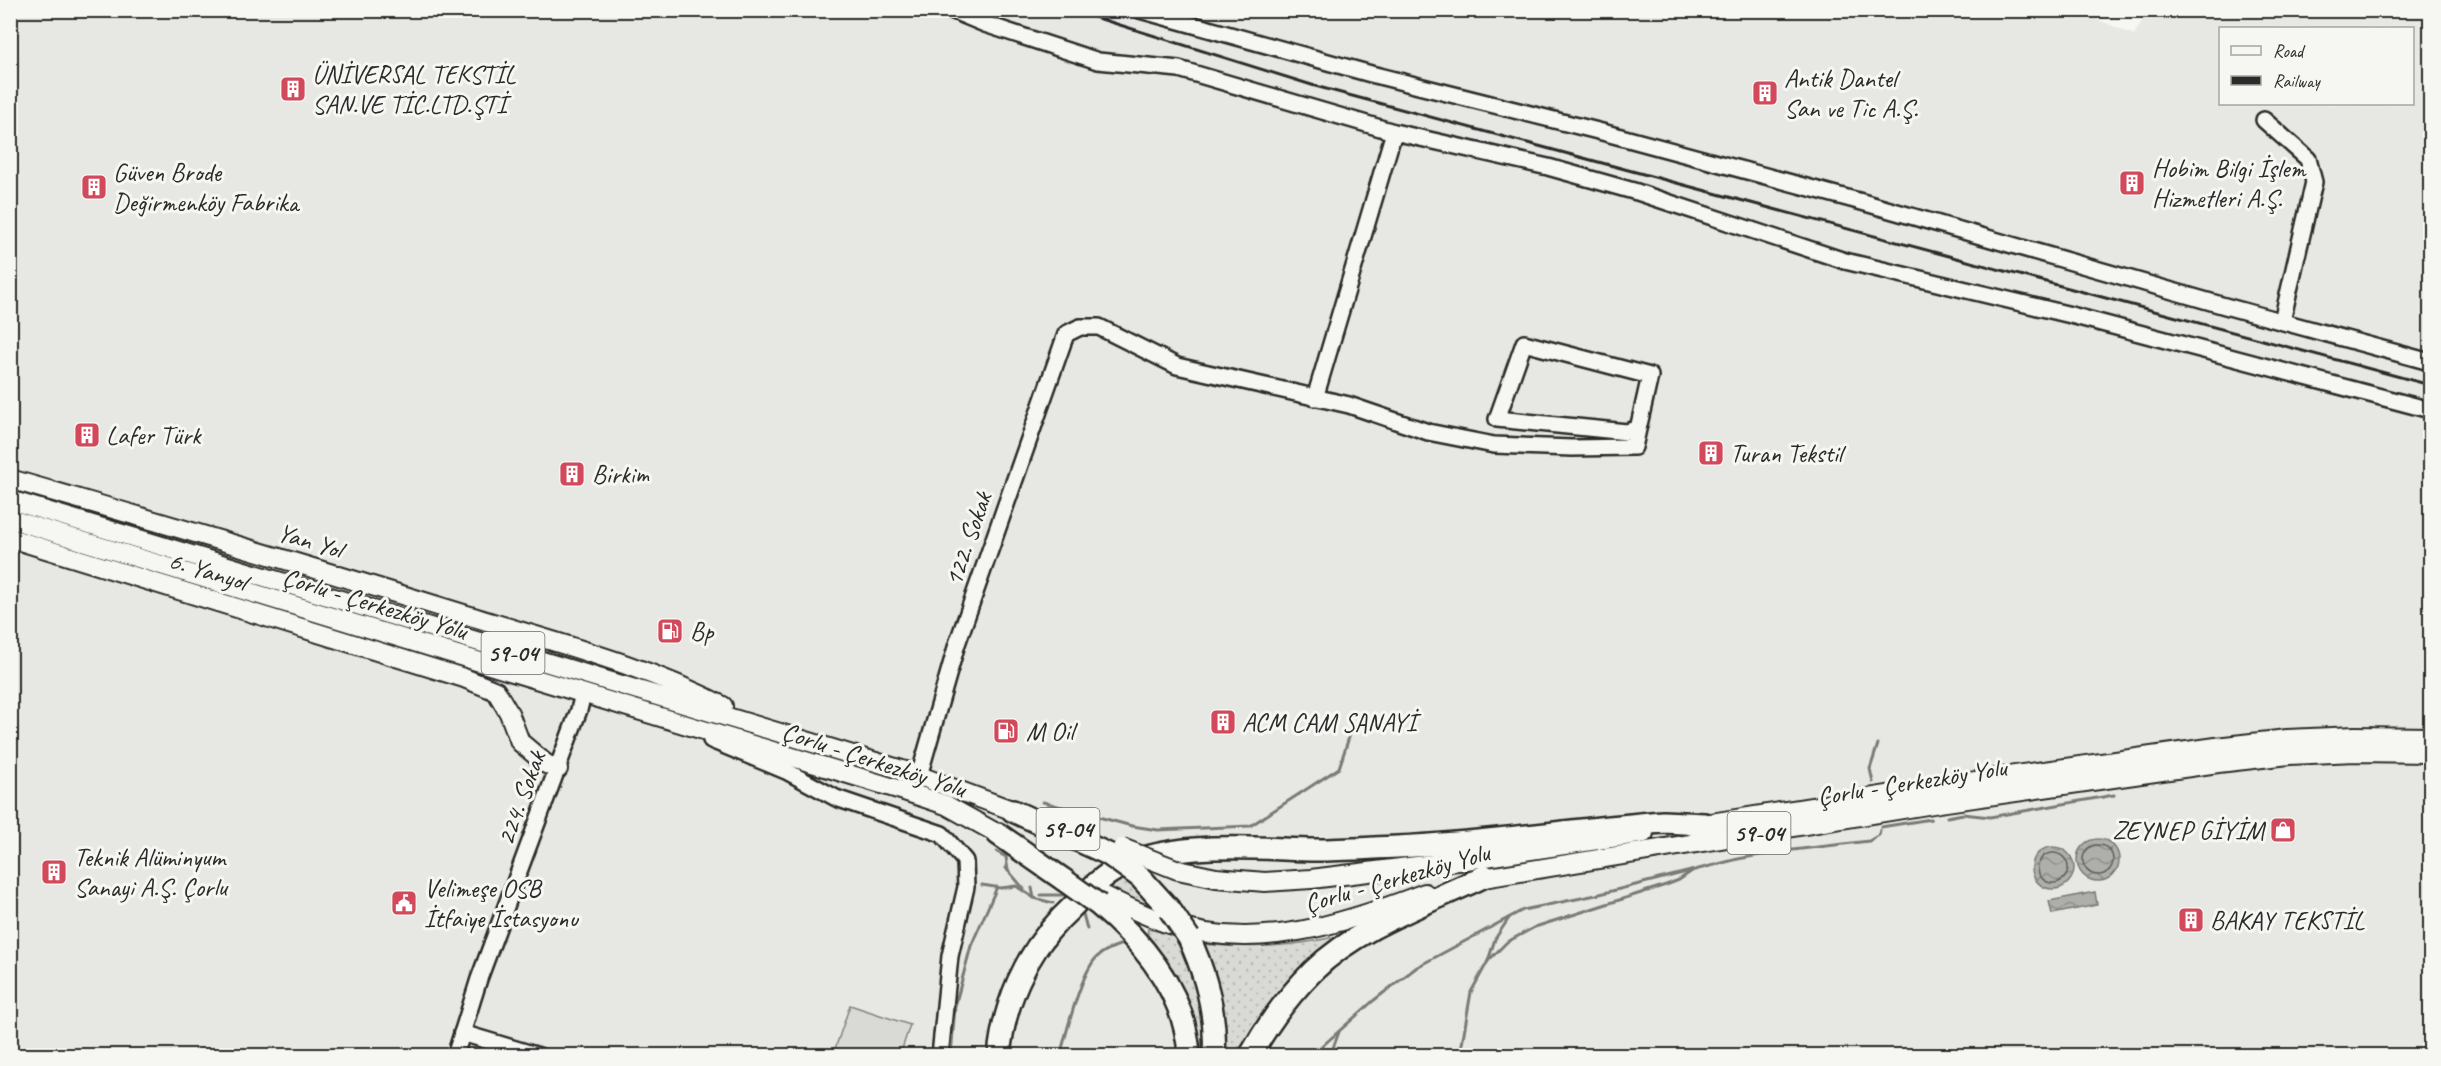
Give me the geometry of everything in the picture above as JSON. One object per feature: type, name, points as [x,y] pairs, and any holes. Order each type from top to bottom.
[{"type":"highway","points":[[1013,811],[1115,851],[1170,910],[1189,938],[1208,987],[1216,1040],[1214,1056]]},
{"type":"highway","points":[[999,1056],[1001,1032],[1012,997],[1025,967],[1037,948],[1053,927],[1089,891],[1115,870],[1137,861],[1194,849],[1320,850],[1401,847],[1653,823],[1704,824]]},
{"type":"highway","points":[[998,834],[1100,899],[1134,936],[1150,955],[1168,984],[1180,1014],[1189,1056]]},
{"type":"highway","points":[[1250,1056],[1281,1008],[1314,970],[1329,957],[1382,924],[1485,876]]},
{"type":"main road","name":"Yan Yol","points":[[10,479],[405,596],[646,672],[770,731]]},
{"type":"main road","name":"Çorlu - Çerkezköy Yolu","points":[[10,500],[919,776],[1013,811]]},
{"type":"main road","name":"Çorlu - Çerkezköy Yolu","points":[[10,519],[946,806],[998,834]]},
{"type":"main road","name":"6. Yanyol","points":[[10,538],[441,671],[496,691],[509,713],[520,742],[546,764],[558,769]]},
{"type":"main road","points":[[583,694],[593,655]]},
{"type":"main road","name":"Çorlu - Çerkezköy Yolu","points":[[1115,851],[1178,870],[1216,878],[1311,879],[1466,860],[1990,778],[2288,739],[2355,736],[2430,737]]},
{"type":"main road","name":"Çorlu - Çerkezköy Yolu","points":[[1100,899],[1170,924],[1198,931],[1269,934],[1304,932],[1339,924],[1430,891],[1485,876],[1939,803],[2289,755],[2355,752],[2430,753]]},
{"type":"street","points":[[951,10],[985,24],[1098,61],[1179,69],[1394,132],[1548,167],[1637,192],[1845,261],[2072,315],[2430,410]]},
{"type":"street","points":[[1140,10],[1371,74],[1606,133],[1862,202],[2430,362]]},
{"type":"street","points":[[2264,120],[2308,159],[2314,182],[2282,321]]},
{"type":"street","points":[[1394,132],[1315,398],[1349,405],[1428,432],[1494,445],[1572,448],[1634,447],[1650,376],[1524,343],[1497,419],[1627,432],[1638,428]]},
{"type":"street","name":"122. Sokak","points":[[919,776],[957,644],[1066,334],[1080,327],[1099,327],[1177,366],[1315,398]]},
{"type":"street","name":"224. Sokak","points":[[455,1056],[479,979],[558,769],[583,694]]},
{"type":"street","points":[[664,720],[786,771],[836,798],[942,834],[965,861],[966,887],[950,956],[940,1056]]},
{"type":"street","points":[[462,1034],[539,1056]]},
{"type":"shaded area","points":[[2075,10],[2134,35],[2148,11],[2430,11],[2430,1055],[11,1055],[10,11]]},
{"type":"shaded area","points":[[1126,874],[1157,907],[1134,900],[1107,887]]},
{"type":"shaded area","points":[[1148,929],[1179,936],[1199,984],[1207,1055],[1198,1055],[1179,992],[1166,962],[1147,934]]},
{"type":"shaded area","points":[[1343,935],[1242,1055],[1224,1055],[1203,944],[1273,946]]},
{"type":"shaded area","points":[[850,1005],[910,1025],[900,1055],[853,1055],[835,1049]]},
{"type":"water","points":[[2098,839],[2106,840],[2113,845],[2118,852],[2118,868],[2113,875],[2106,880],[2098,881],[2090,880],[2083,875],[2078,868],[2077,860],[2078,852],[2083,845],[2090,840]]},
{"type":"water","points":[[2053,847],[2061,848],[2068,853],[2073,860],[2073,876],[2068,883],[2061,888],[2053,889],[2045,888],[2038,883],[2033,876],[2032,868],[2033,860],[2038,853],[2045,848]]},
{"type":"water","points":[[2095,892],[2097,905],[2052,914],[2049,901]]},
{"type":"waterway","points":[[1043,802],[1132,826],[1158,830],[1250,826],[1339,768],[1351,731]]},
{"type":"waterway","points":[[1873,782],[1870,769],[1878,744]]},
{"type":"waterway","points":[[1947,817],[1963,814],[1990,817],[2114,795]]},
{"type":"waterway","points":[[1881,827],[1931,819]]},
{"type":"waterway","points":[[1311,1056],[1373,1001],[1417,967],[1523,910],[1596,895],[1738,859],[1869,841],[1879,835],[1880,830]]},
{"type":"waterway","points":[[997,852],[1006,857],[1008,871]]},
{"type":"waterway","points":[[1006,868],[1024,889]]},
{"type":"waterway","points":[[1488,961],[1507,942],[1535,927],[1666,885],[1692,871]]},
{"type":"waterway","points":[[982,885],[1001,888],[1016,886],[1034,898]]},
{"type":"waterway","points":[[951,1056],[955,1006],[971,946],[997,887]]},
{"type":"waterway","points":[[1032,888],[1034,898],[1053,903]]},
{"type":"waterway","points":[[1041,895],[1063,895]]},
{"type":"waterway","points":[[1082,910],[1087,929]]},
{"type":"waterway","points":[[1460,1056],[1471,992],[1488,961],[1495,939],[1509,918]]},
{"type":"waterway","points":[[1060,1056],[1075,1004],[1090,966],[1102,953],[1125,943]]},
{"type":"waterway","points":[[1330,1056],[1339,1032]]},
{"type":"railway","points":[[1072,10],[1315,86],[2430,385]]},
{"type":"place","name":"ÜNİVERSAL TEKSTİL SAN.VE TİC.LTD.ŞTİ","points":[[293,89]]},
{"type":"place","name":"Antik Dantel San ve Tic A.Ş.","points":[[1765,93]]},
{"type":"place","name":"Hobim Bilgi İşlem Hizmetleri A.Ş.","points":[[2132,183]]},
{"type":"place","name":"Güven Brode Değirmenköy Fabrika","points":[[94,187]]},
{"type":"place","name":"Lafer Türk","points":[[87,435]]},
{"type":"place","name":"Turan Tekstil","points":[[1711,453]]},
{"type":"place","name":"Birkim","points":[[572,474]]},
{"type":"place","name":"Bp","points":[[670,631]]},
{"type":"place","name":"ACM CAM SANAYİ","points":[[1223,722]]},
{"type":"place","name":"M Oil","points":[[1006,731]]},
{"type":"place","name":"ZEYNEP GİYİM","points":[[2283,830]]},
{"type":"place","name":"Teknik Alüminyum Sanayi A.Ş. Çorlu","points":[[54,872]]},
{"type":"place","name":"Velimeşe OSB İtfaiye İstasyonu","points":[[404,903]]},
{"type":"place","name":"BAKAY TEKSTİL","points":[[2191,920]]}]
